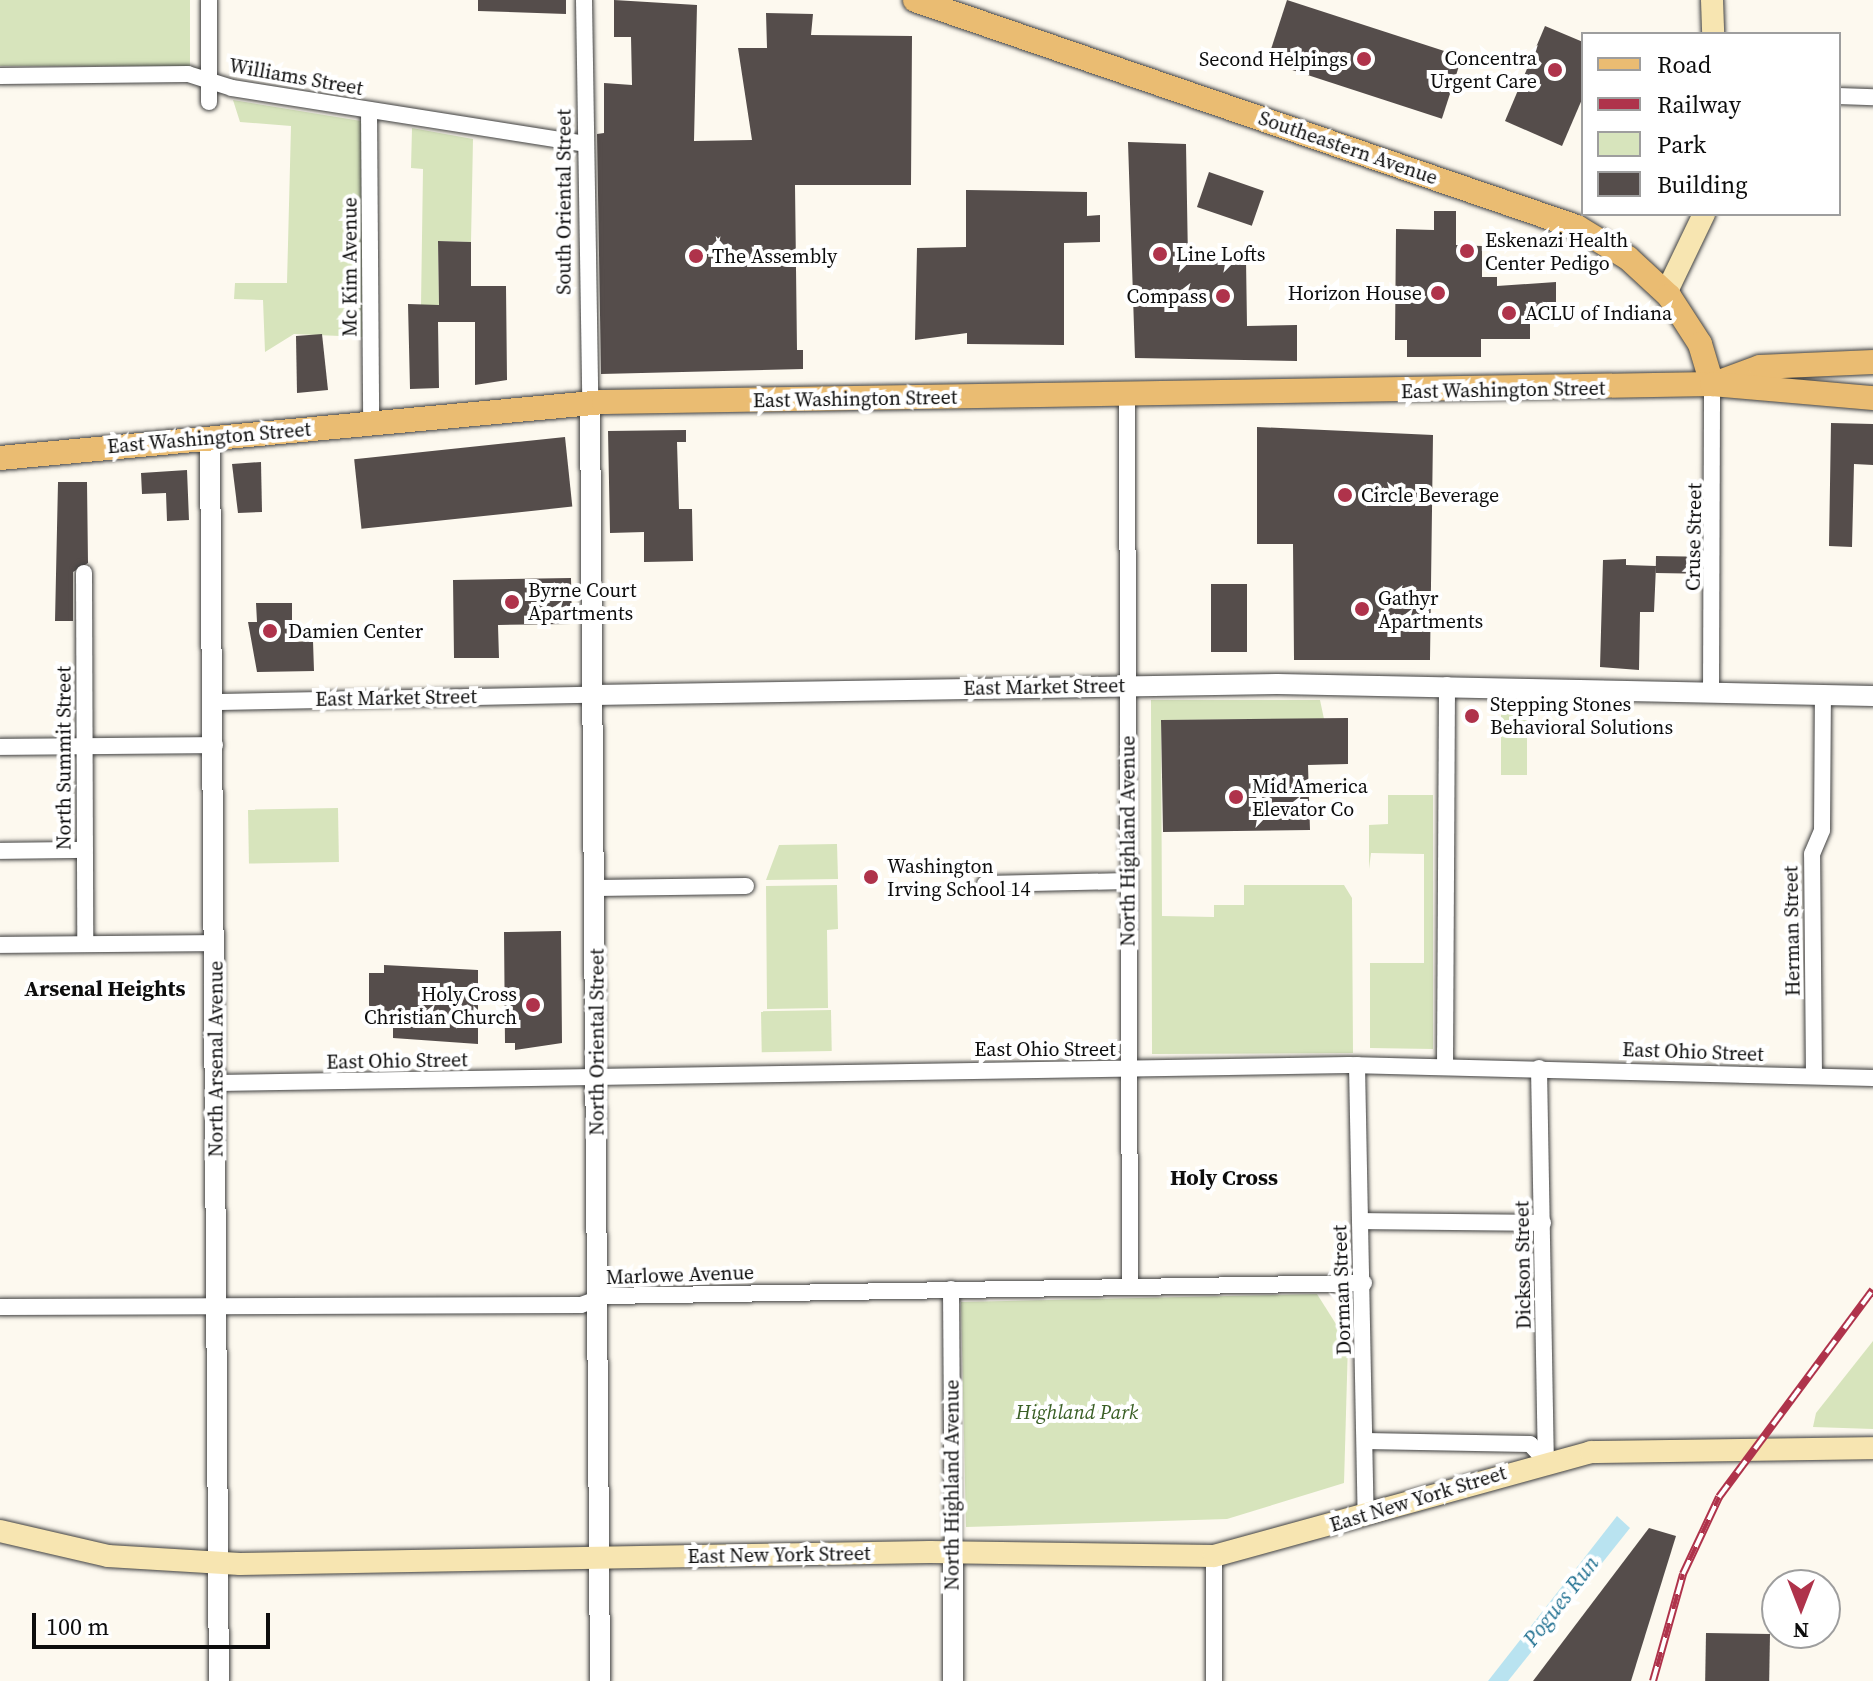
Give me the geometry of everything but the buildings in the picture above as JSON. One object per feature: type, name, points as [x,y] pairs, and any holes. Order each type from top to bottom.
[{"type":"main road","name":"Southeastern Avenue","points":[[915,0],[1566,223],[1628,258],[1666,293],[1701,345],[1712,384]]},
{"type":"main road","points":[[1712,0],[1713,32]]},
{"type":"main road","points":[[1666,293],[1703,216]]},
{"type":"main road","name":"East Washington Street","points":[[1712,384],[1760,367],[1873,362]]},
{"type":"main road","name":"East Washington Street","points":[[0,458],[590,404],[1712,384],[1873,398]]},
{"type":"main road","name":"East New York Street","points":[[0,1531],[108,1556],[218,1563],[953,1552],[1214,1556],[1546,1461],[1640,1447],[1873,1448]]},
{"type":"street","points":[[209,0],[209,102]]},
{"type":"street","name":"South Oriental Street","points":[[584,0],[590,404]]},
{"type":"street","name":"Williams Street","points":[[0,76],[188,74],[369,110],[584,144]]},
{"type":"street","points":[[1841,96],[1873,97]]},
{"type":"street","name":"Mc Kim Avenue","points":[[369,110],[371,423]]},
{"type":"street","name":"Cruse Street","points":[[1711,690],[1712,384]]},
{"type":"street","name":"North Highland Avenue","points":[[1127,396],[1130,1286]]},
{"type":"street","name":"North Oriental Street","points":[[590,404],[600,1681]]},
{"type":"street","name":"North Arsenal Avenue","points":[[210,438],[215,702],[219,1681]]},
{"type":"street","name":"North Summit Street","points":[[84,573],[85,944]]},
{"type":"street","points":[[1445,1067],[1447,685]]},
{"type":"street","name":"East Market Street","points":[[215,702],[1127,686],[1447,685],[1873,696]]},
{"type":"street","name":"Herman Street","points":[[1814,1076],[1812,854],[1822,830],[1823,694]]},
{"type":"street","points":[[0,747],[215,745]]},
{"type":"street","points":[[0,851],[85,850]]},
{"type":"street","points":[[985,884],[1128,881]]},
{"type":"street","points":[[596,888],[746,886]]},
{"type":"street","points":[[0,945],[216,943]]},
{"type":"street","name":"East Ohio Street","points":[[217,1083],[1357,1065],[1873,1078]]},
{"type":"street","name":"Dorman Street","points":[[1357,1065],[1364,1283],[1366,1514]]},
{"type":"street","name":"Dickson Street","points":[[1539,1068],[1546,1461]]},
{"type":"street","points":[[1362,1221],[1543,1223]]},
{"type":"street","name":"Marlowe Avenue","points":[[0,1307],[581,1305],[597,1298],[1364,1283]]},
{"type":"street","name":"North Highland Avenue","points":[[951,1289],[953,1681]]},
{"type":"street","name":"East New York Street","points":[[1365,1441],[1530,1444],[1546,1461]]},
{"type":"street","points":[[1214,1556],[1214,1681]]},
{"type":"green space","points":[[0,0],[190,0],[190,66],[0,66]]},
{"type":"green space","points":[[233,100],[361,121],[363,337],[294,334],[265,352],[263,300],[234,299],[235,283],[287,283],[291,126],[240,122]]},
{"type":"green space","points":[[412,128],[473,139],[471,242],[438,241],[439,305],[421,305],[423,169],[411,168]]},
{"type":"green space","points":[[1151,700],[1320,700],[1324,719],[1161,720],[1162,916],[1214,917],[1214,905],[1244,905],[1244,885],[1344,885],[1352,898],[1353,1053],[1152,1054]]},
{"type":"green space","points":[[1501,711],[1527,711],[1527,775],[1501,775]]},
{"type":"green space","points":[[1388,795],[1433,795],[1433,1049],[1370,1048],[1370,963],[1424,963],[1424,854],[1371,853],[1369,869],[1369,825],[1388,824]]},
{"type":"green space","points":[[338,808],[339,862],[249,864],[248,810]]},
{"type":"green space","points":[[837,844],[838,879],[766,880],[779,845]]},
{"type":"green space","points":[[837,885],[838,929],[827,930],[828,1008],[767,1009],[766,886]]},
{"type":"green space","points":[[831,1010],[832,1051],[762,1052],[761,1011]]},
{"type":"green space","name":"Highland Park","points":[[1317,1294],[1348,1343],[1344,1483],[1227,1519],[966,1527],[961,1302]]},
{"type":"green space","points":[[1873,1341],[1873,1429],[1813,1427],[1816,1413]]},
{"type":"water","name":"Pogues Run","points":[[1617,1516],[1630,1528],[1508,1681],[1488,1681]]},
{"type":"railway","points":[[1653,1681],[1683,1574],[1719,1497],[1873,1290]]},
{"type":"place","name":"Second Helpings","points":[[1364,59]]},
{"type":"place","name":"Concentra Urgent Care","points":[[1555,70]]},
{"type":"place","name":"Eskenazi Health Center Pedigo","points":[[1467,251]]},
{"type":"place","name":"Line Lofts","points":[[1160,254]]},
{"type":"place","name":"The Assembly","points":[[696,256]]},
{"type":"place","name":"Horizon House","points":[[1438,293]]},
{"type":"place","name":"Compass","points":[[1223,296]]},
{"type":"place","name":"ACLU of Indiana","points":[[1509,313]]},
{"type":"place","name":"Circle Beverage","points":[[1345,495]]},
{"type":"place","name":"Byrne Court Apartments","points":[[512,602]]},
{"type":"place","name":"Gathyr Apartments","points":[[1362,609]]},
{"type":"place","name":"Damien Center","points":[[270,631]]},
{"type":"place","name":"Stepping Stones Behavioral Solutions","points":[[1472,716]]},
{"type":"place","name":"Mid America Elevator Co","points":[[1236,797]]},
{"type":"place","name":"Washington Irving School 14","points":[[871,877]]},
{"type":"place","name":"Holy Cross Christian Church","points":[[533,1005]]},
{"type":"district","name":"Arsenal Heights","points":[[105,989]]},
{"type":"district","name":"Holy Cross","points":[[1224,1178]]}]
